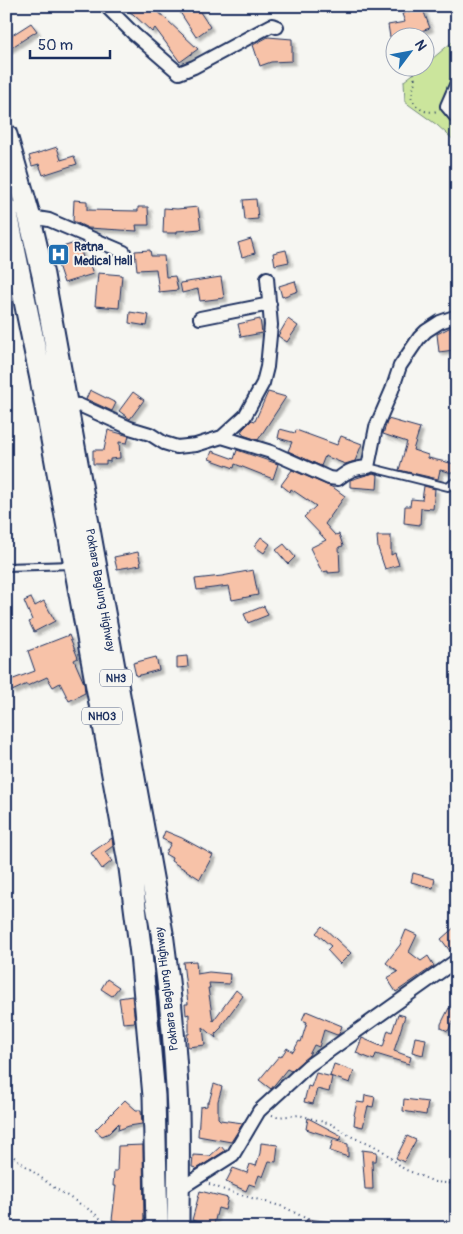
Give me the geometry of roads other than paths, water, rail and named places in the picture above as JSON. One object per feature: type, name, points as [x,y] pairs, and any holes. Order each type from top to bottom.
[{"type":"highway","name":"Pokhara Baglung Highway","points":[[6,135],[30,219],[43,275],[164,951],[176,1061],[178,1143],[186,1185],[178,1228]]},
{"type":"highway","name":"Pokhara Baglung Highway","points":[[6,209],[41,379],[130,868],[154,1096],[155,1228]]},
{"type":"street","points":[[106,6],[134,34],[179,73],[194,68],[272,25],[277,27]]},
{"type":"street","points":[[457,83],[447,106],[457,118]]},
{"type":"street","points":[[30,219],[49,220],[124,252]]},
{"type":"street","points":[[67,404],[79,404],[130,428],[150,434],[164,444],[178,447],[196,445],[222,437],[245,416],[263,383],[267,367],[271,325],[267,278]]},
{"type":"street","points":[[200,318],[270,304]]},
{"type":"street","points":[[222,437],[271,452],[329,478],[338,479],[346,472],[368,466],[376,427],[400,366],[426,331],[440,322],[457,316]]},
{"type":"street","points":[[186,1185],[233,1155],[259,1111],[308,1066],[457,960]]},
{"type":"lane","points":[[368,466],[448,487],[457,482]]},
{"type":"lane","points":[[6,567],[74,565]]},
{"type":"place","name":"Ratna Medical Hall","points":[[58,254]]}]
